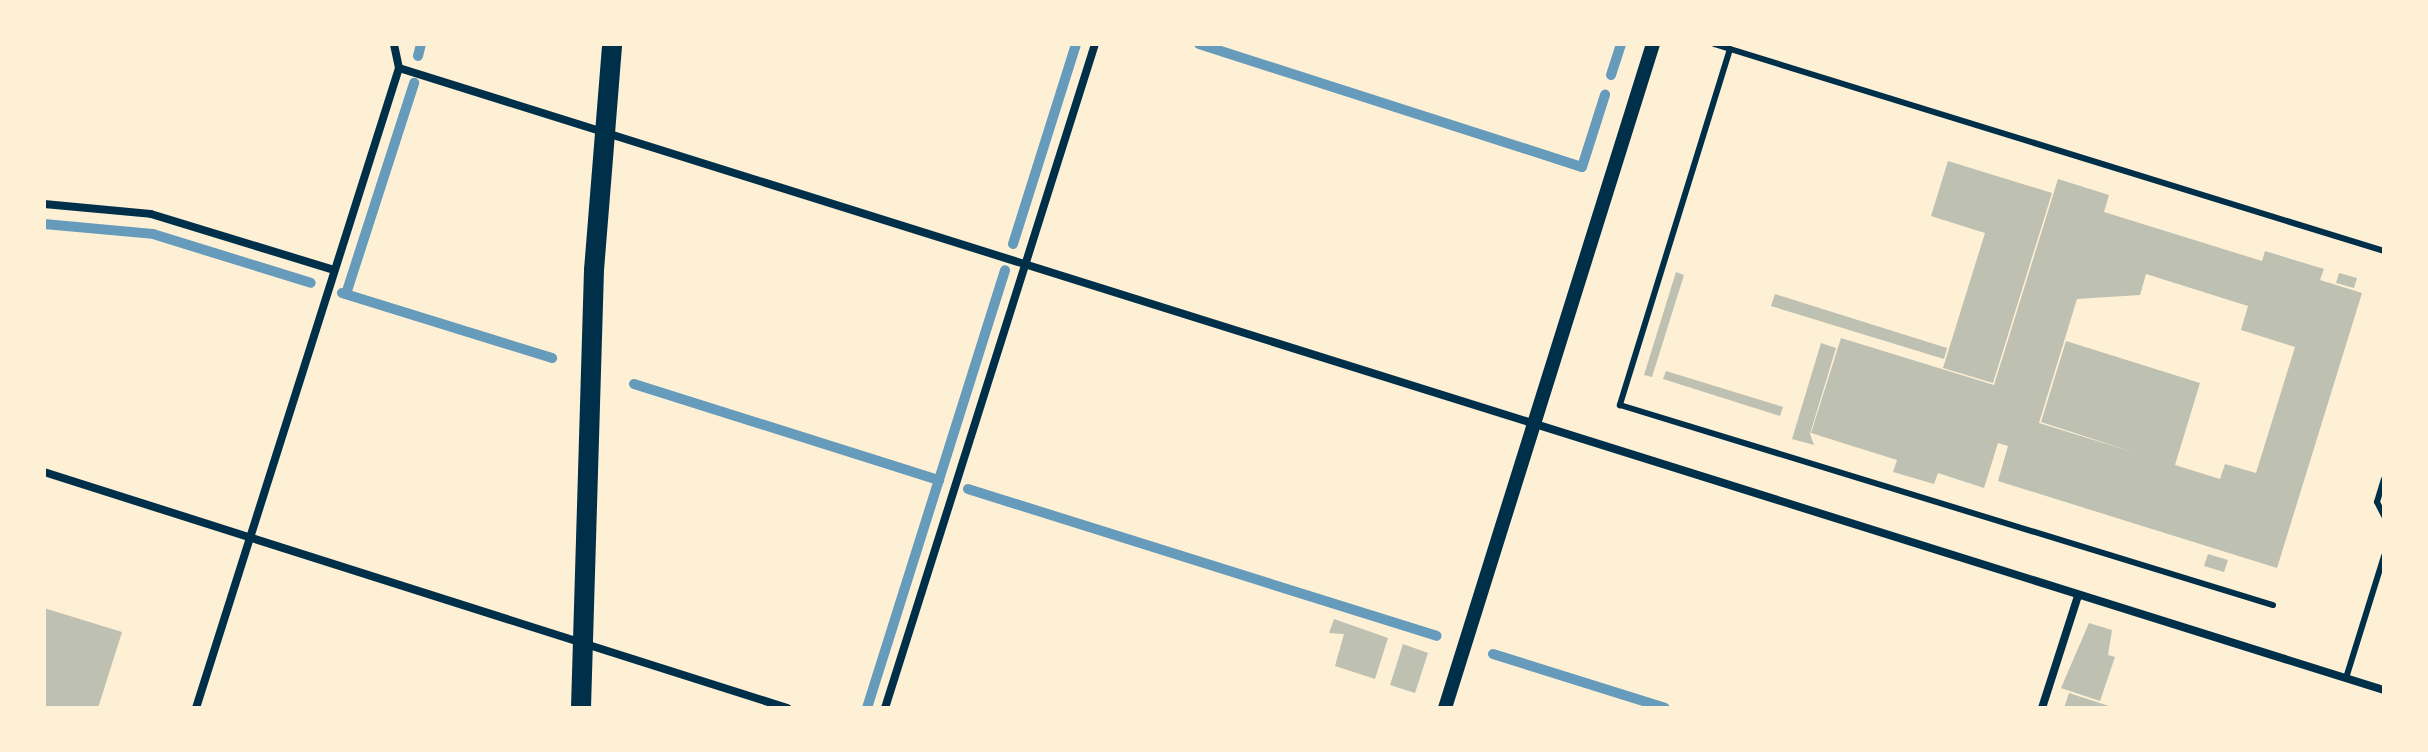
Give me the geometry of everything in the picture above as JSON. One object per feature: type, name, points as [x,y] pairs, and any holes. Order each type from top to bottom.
[{"type":"main road","points":[[581,708],[605,132],[612,44]]},
{"type":"street","points":[[196,708],[399,68],[394,44]]},
{"type":"street","points":[[885,708],[1095,44]]},
{"type":"street","points":[[1445,708],[1653,44]]},
{"type":"street","points":[[399,68],[2384,690]]},
{"type":"street","points":[[44,204],[151,214],[334,270]]},
{"type":"street","points":[[44,472],[787,708]]},
{"type":"street","points":[[2042,708],[2078,596]]},
{"type":"lane","points":[[1714,44],[2384,251]]},
{"type":"lane","points":[[1730,49],[1620,405],[2273,605]]},
{"type":"lane","points":[[2384,479],[2377,502],[2384,516]]},
{"type":"lane","points":[[2346,678],[2384,556]]},
{"type":"building","points":[[1948,161],[2052,193],[1993,383],[1943,368],[1985,233],[1931,216]]},
{"type":"building","points":[[2058,179],[2109,195],[2104,212],[2262,261],[2265,251],[2324,269],[2320,280],[2362,293],[2277,568],[1998,481],[2008,446],[1998,443],[1984,488],[1938,473],[1934,484],[1893,472],[1897,460],[1811,433],[1841,338],[1994,385]],"holes":[[[2146,274],[2248,306],[2241,330],[2295,347],[2256,473],[2225,464],[2220,479],[2175,465],[2200,383],[2066,341],[2041,422],[2136,453],[2039,423],[2077,299],[2140,295]]]},
{"type":"building","points":[[1676,272],[1684,275],[1652,377],[1644,375]]},
{"type":"building","points":[[2339,273],[2357,278],[2354,288],[2336,283]]},
{"type":"building","points":[[1775,294],[1947,348],[1944,359],[1771,306]]},
{"type":"building","points":[[1821,343],[1836,348],[1810,434],[1814,445],[1792,439]]},
{"type":"building","points":[[1666,371],[1783,407],[1780,416],[1663,379]]},
{"type":"building","points":[[2208,554],[2228,560],[2224,572],[2204,566]]},
{"type":"building","points":[[44,608],[122,632],[98,708],[44,708]]},
{"type":"building","points":[[1334,619],[1388,638],[1375,679],[1335,666],[1344,634],[1329,633]]},
{"type":"building","points":[[2089,623],[2112,630],[2108,655],[2115,657],[2100,701],[2061,688]]},
{"type":"building","points":[[1403,644],[1428,653],[1415,693],[1390,685]]},
{"type":"building","points":[[2069,693],[2112,707],[2112,708],[2064,708]]},
{"type":"waterway","points":[[418,56],[421,44]]},
{"type":"waterway","points":[[1013,244],[1076,44]]},
{"type":"waterway","points":[[1199,44],[1582,167],[1605,95]]},
{"type":"waterway","points":[[1611,75],[1621,44]]},
{"type":"waterway","points":[[346,294],[414,83]]},
{"type":"waterway","points":[[44,224],[153,234],[311,283]]},
{"type":"waterway","points":[[867,708],[1005,270]]},
{"type":"waterway","points":[[342,293],[552,358]]},
{"type":"waterway","points":[[634,384],[939,480]]},
{"type":"waterway","points":[[968,489],[1436,636]]},
{"type":"waterway","points":[[1493,654],[1665,708]]}]
